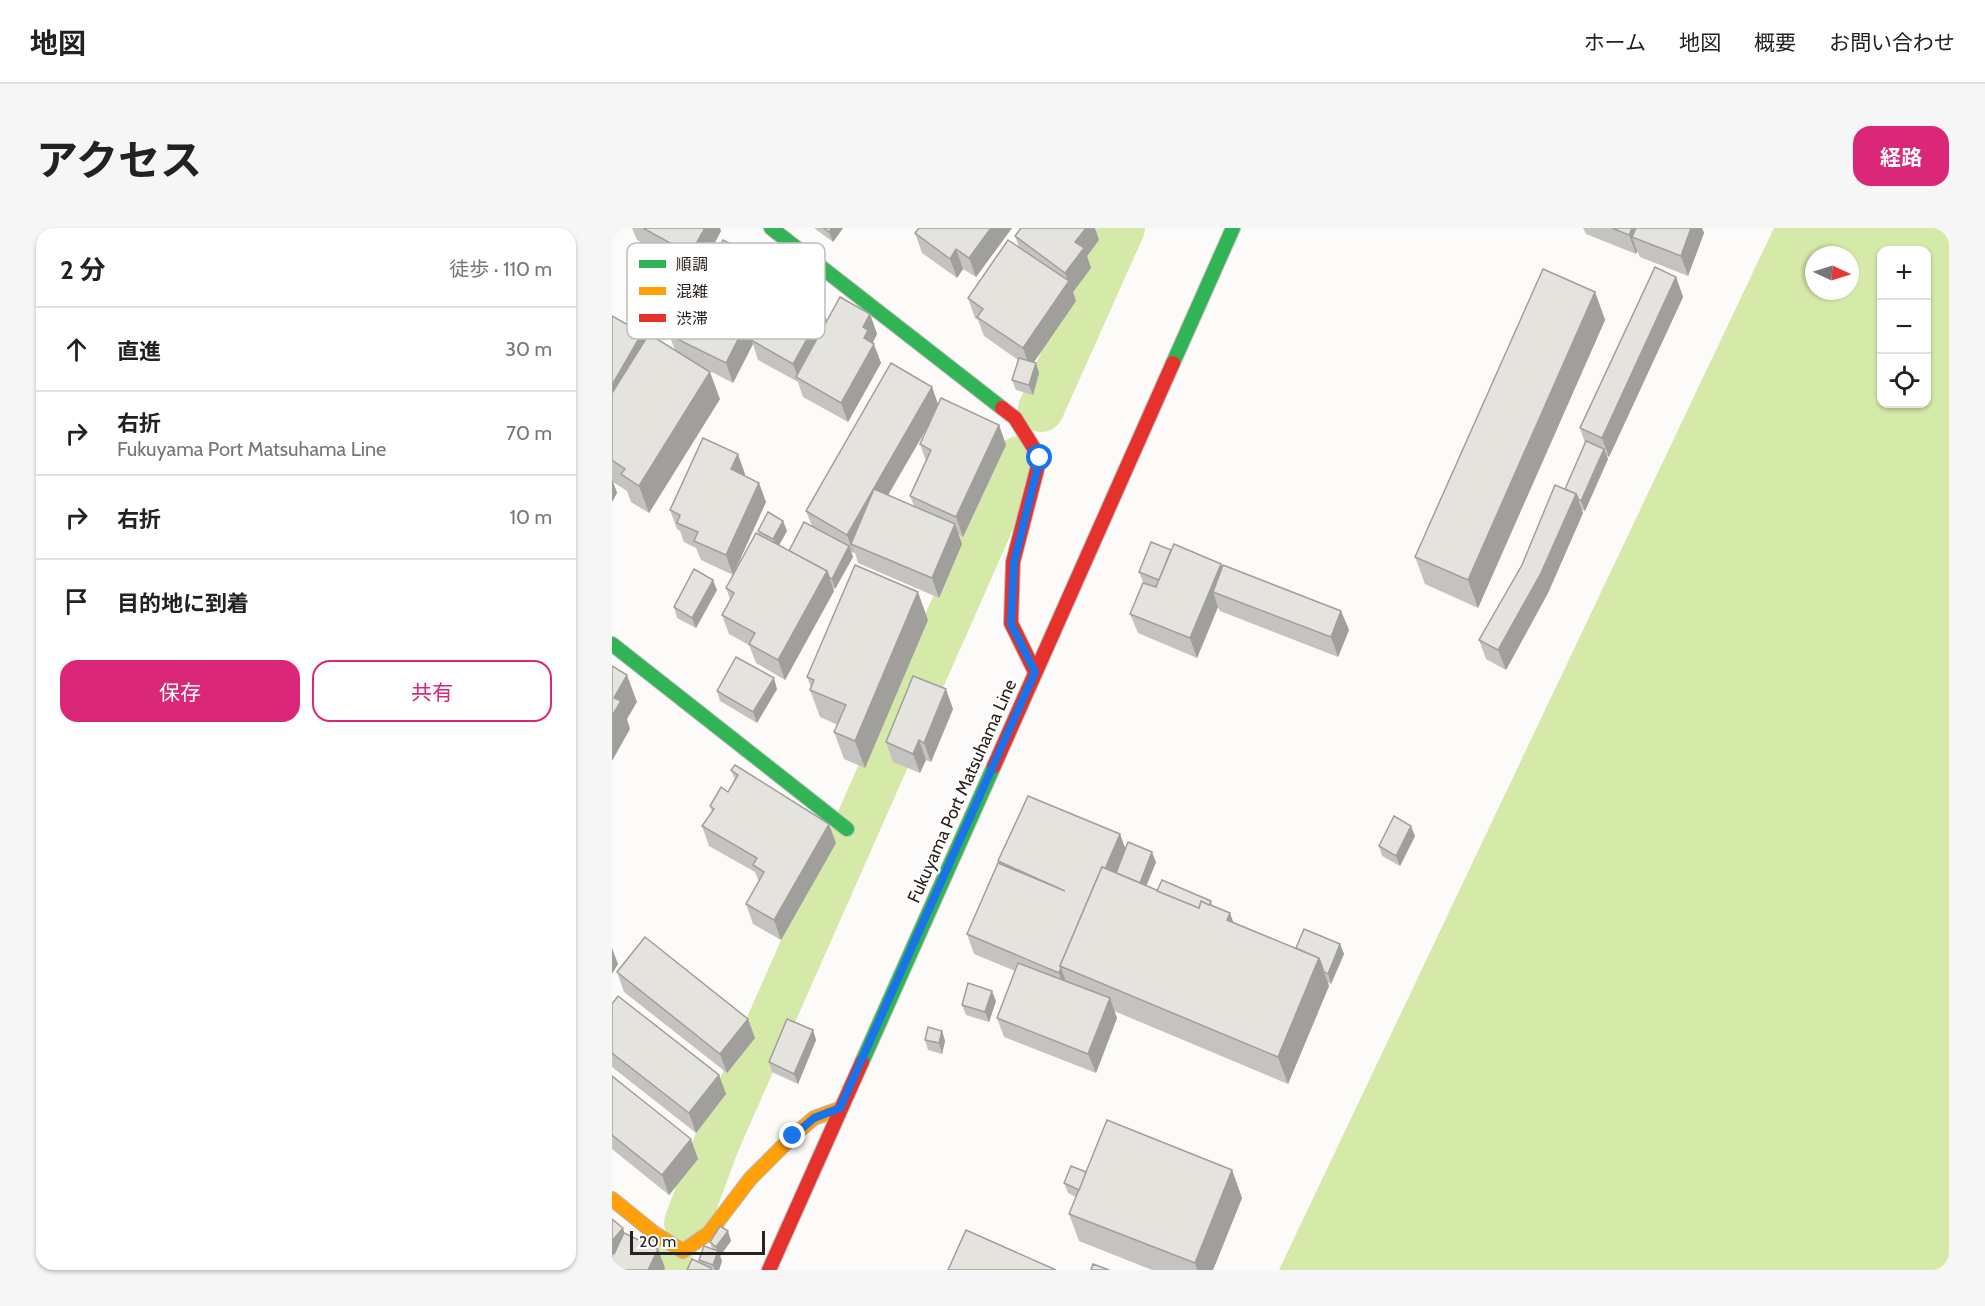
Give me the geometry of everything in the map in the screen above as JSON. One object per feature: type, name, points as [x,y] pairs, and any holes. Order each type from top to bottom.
[{"type":"street","points":[[771,228],[790,243]]},
{"type":"street","name":"Fukuyama Port Matsuhama Line","points":[[769,1270],[1233,228]]},
{"type":"street","points":[[825,270],[1015,418],[1040,458],[1014,562],[1011,624],[1035,672]]},
{"type":"street","points":[[612,644],[847,829]]},
{"type":"street","points":[[612,1199],[654,1233],[683,1251],[708,1233],[750,1179],[793,1136],[814,1118],[840,1108]]},
{"type":"shaded area","points":[[1774,228],[1949,228],[1949,1270],[1279,1270]]},
{"type":"building","points":[[643,228],[705,228],[696,243],[670,243]]},
{"type":"building","points":[[919,228],[991,228],[969,258],[956,249],[950,259],[915,233]]},
{"type":"building","points":[[1021,228],[1086,228],[1075,242],[1084,248],[1065,273],[1015,236]]},
{"type":"building","points":[[1612,228],[1632,228],[1629,235]]},
{"type":"building","points":[[1636,228],[1691,228],[1681,256],[1632,237]]},
{"type":"building","points":[[1008,240],[1069,281],[1023,348],[977,317],[983,309],[968,298]]},
{"type":"building","points":[[1655,267],[1676,277],[1602,438],[1580,428]]},
{"type":"building","points":[[1543,269],[1595,292],[1468,580],[1415,557]]},
{"type":"building","points":[[840,297],[870,314],[863,327],[868,330],[864,338],[874,344],[841,403],[796,377],[817,339],[825,339],[825,324]]},
{"type":"building","points":[[612,316],[627,324],[627,339],[639,339],[612,385]]},
{"type":"building","points":[[646,339],[657,339],[710,372],[639,486],[621,474],[625,469],[612,460],[612,393]]},
{"type":"building","points":[[677,339],[738,339],[726,363]]},
{"type":"building","points":[[752,339],[807,339],[793,364]]},
{"type":"building","points":[[1019,358],[1036,363],[1029,385],[1012,380]]},
{"type":"building","points":[[891,363],[932,387],[847,535],[806,511]]},
{"type":"building","points":[[941,398],[999,425],[956,517],[910,496],[931,450],[920,444]]},
{"type":"building","points":[[703,438],[738,454],[731,469],[759,483],[726,555],[694,541],[698,532],[677,523],[680,515],[670,510]]},
{"type":"building","points":[[1586,441],[1604,449],[1581,501],[1576,494],[1565,489]]},
{"type":"building","points":[[1555,485],[1576,494],[1541,573],[1498,650],[1479,640],[1522,565]]},
{"type":"building","points":[[874,489],[955,524],[932,578],[851,544]]},
{"type":"building","points":[[768,512],[783,521],[773,539],[758,531]]},
{"type":"building","points":[[804,522],[849,546],[832,579],[827,571],[789,551]]},
{"type":"building","points":[[756,533],[827,571],[778,660],[749,644],[755,633],[722,615],[734,593],[726,588]]},
{"type":"building","points":[[1151,542],[1171,550],[1159,580],[1139,572]]},
{"type":"building","points":[[1174,544],[1221,564],[1190,638],[1130,614],[1143,583],[1156,587]]},
{"type":"building","points":[[855,565],[918,592],[855,741],[834,732],[846,705],[810,690],[814,680],[807,677]]},
{"type":"building","points":[[1223,565],[1341,611],[1331,637],[1213,592]]},
{"type":"building","points":[[694,569],[713,580],[692,618],[674,607]]},
{"type":"building","points":[[736,657],[774,678],[753,712],[717,691]]},
{"type":"building","points":[[612,666],[627,675],[614,698],[621,701],[612,716]]},
{"type":"building","points":[[913,676],[946,689],[924,743],[919,740],[913,754],[886,742]]},
{"type":"building","points":[[735,765],[829,824],[774,920],[746,904],[764,872],[753,865],[757,858],[702,826],[714,809],[710,806],[721,787],[728,792],[738,775],[731,770]]},
{"type":"building","points":[[1028,796],[1120,834],[1105,869],[1102,867],[1059,973],[967,934],[998,863],[1065,891],[998,861]]},
{"type":"building","points":[[1394,816],[1411,826],[1396,856],[1379,846]]},
{"type":"building","points":[[1128,842],[1152,852],[1140,883],[1116,873]]},
{"type":"building","points":[[1102,867],[1199,908],[1201,901],[1230,913],[1227,920],[1319,958],[1278,1057],[1060,966]]},
{"type":"building","points":[[1162,880],[1211,901],[1209,905],[1201,901],[1199,908],[1157,891]]},
{"type":"building","points":[[1304,929],[1340,944],[1328,974],[1324,972],[1319,958],[1296,948]]},
{"type":"building","points":[[645,937],[748,1019],[720,1054],[617,972]]},
{"type":"building","points":[[1018,963],[1110,998],[1088,1054],[997,1018]]},
{"type":"building","points":[[968,983],[992,991],[985,1012],[962,1005]]},
{"type":"building","points":[[618,996],[719,1075],[689,1113],[612,1053],[612,1004]]},
{"type":"building","points":[[787,1019],[813,1030],[794,1074],[769,1062]]},
{"type":"building","points":[[928,1027],[942,1031],[939,1043],[925,1040]]},
{"type":"building","points":[[612,1076],[691,1139],[662,1175],[612,1135]]},
{"type":"building","points":[[1107,1120],[1232,1170],[1195,1263],[1069,1214]]},
{"type":"building","points":[[1071,1166],[1086,1172],[1079,1190],[1064,1183]]},
{"type":"building","points":[[612,1219],[623,1228],[612,1241]]},
{"type":"building","points":[[720,1226],[728,1231],[716,1247],[710,1242]]},
{"type":"building","points":[[966,1230],[1056,1270],[948,1270]]},
{"type":"building","points":[[624,1233],[658,1249],[648,1270],[612,1270],[612,1253],[614,1254]]},
{"type":"building","points":[[704,1246],[718,1251],[713,1265],[699,1260]]},
{"type":"building","points":[[692,1259],[711,1268],[711,1270],[687,1270]]},
{"type":"building","points":[[1093,1264],[1109,1270],[1091,1270]]},
{"type":"waterway","points":[[1041,409],[1122,228]]},
{"type":"waterway","points":[[687,1223],[717,1142],[1019,459]]},
{"type":"waterway","points":[[669,1270],[671,1266]]},
{"type":"traffic: fast","points":[[771,228],[790,243]]},
{"type":"traffic: fast","points":[[1173,363],[1233,228]]},
{"type":"traffic: fast","points":[[825,270],[1002,408]]},
{"type":"traffic: fast","points":[[612,644],[847,829]]},
{"type":"traffic: fast","points":[[862,1062],[994,766]]},
{"type":"traffic: slow","points":[[612,1199],[654,1233],[683,1251],[709,1233],[750,1179],[793,1136],[814,1118],[839,1109]]},
{"type":"traffic: jam","points":[[994,766],[1173,363]]},
{"type":"traffic: jam","points":[[1002,408],[1015,418],[1040,458],[1013,562],[1011,623],[1035,672]]},
{"type":"traffic: jam","points":[[769,1270],[862,1062]]},
{"type":"route","points":[[793,1136],[814,1118],[840,1108],[1035,672],[1011,624],[1014,562],[1040,458]]}]
